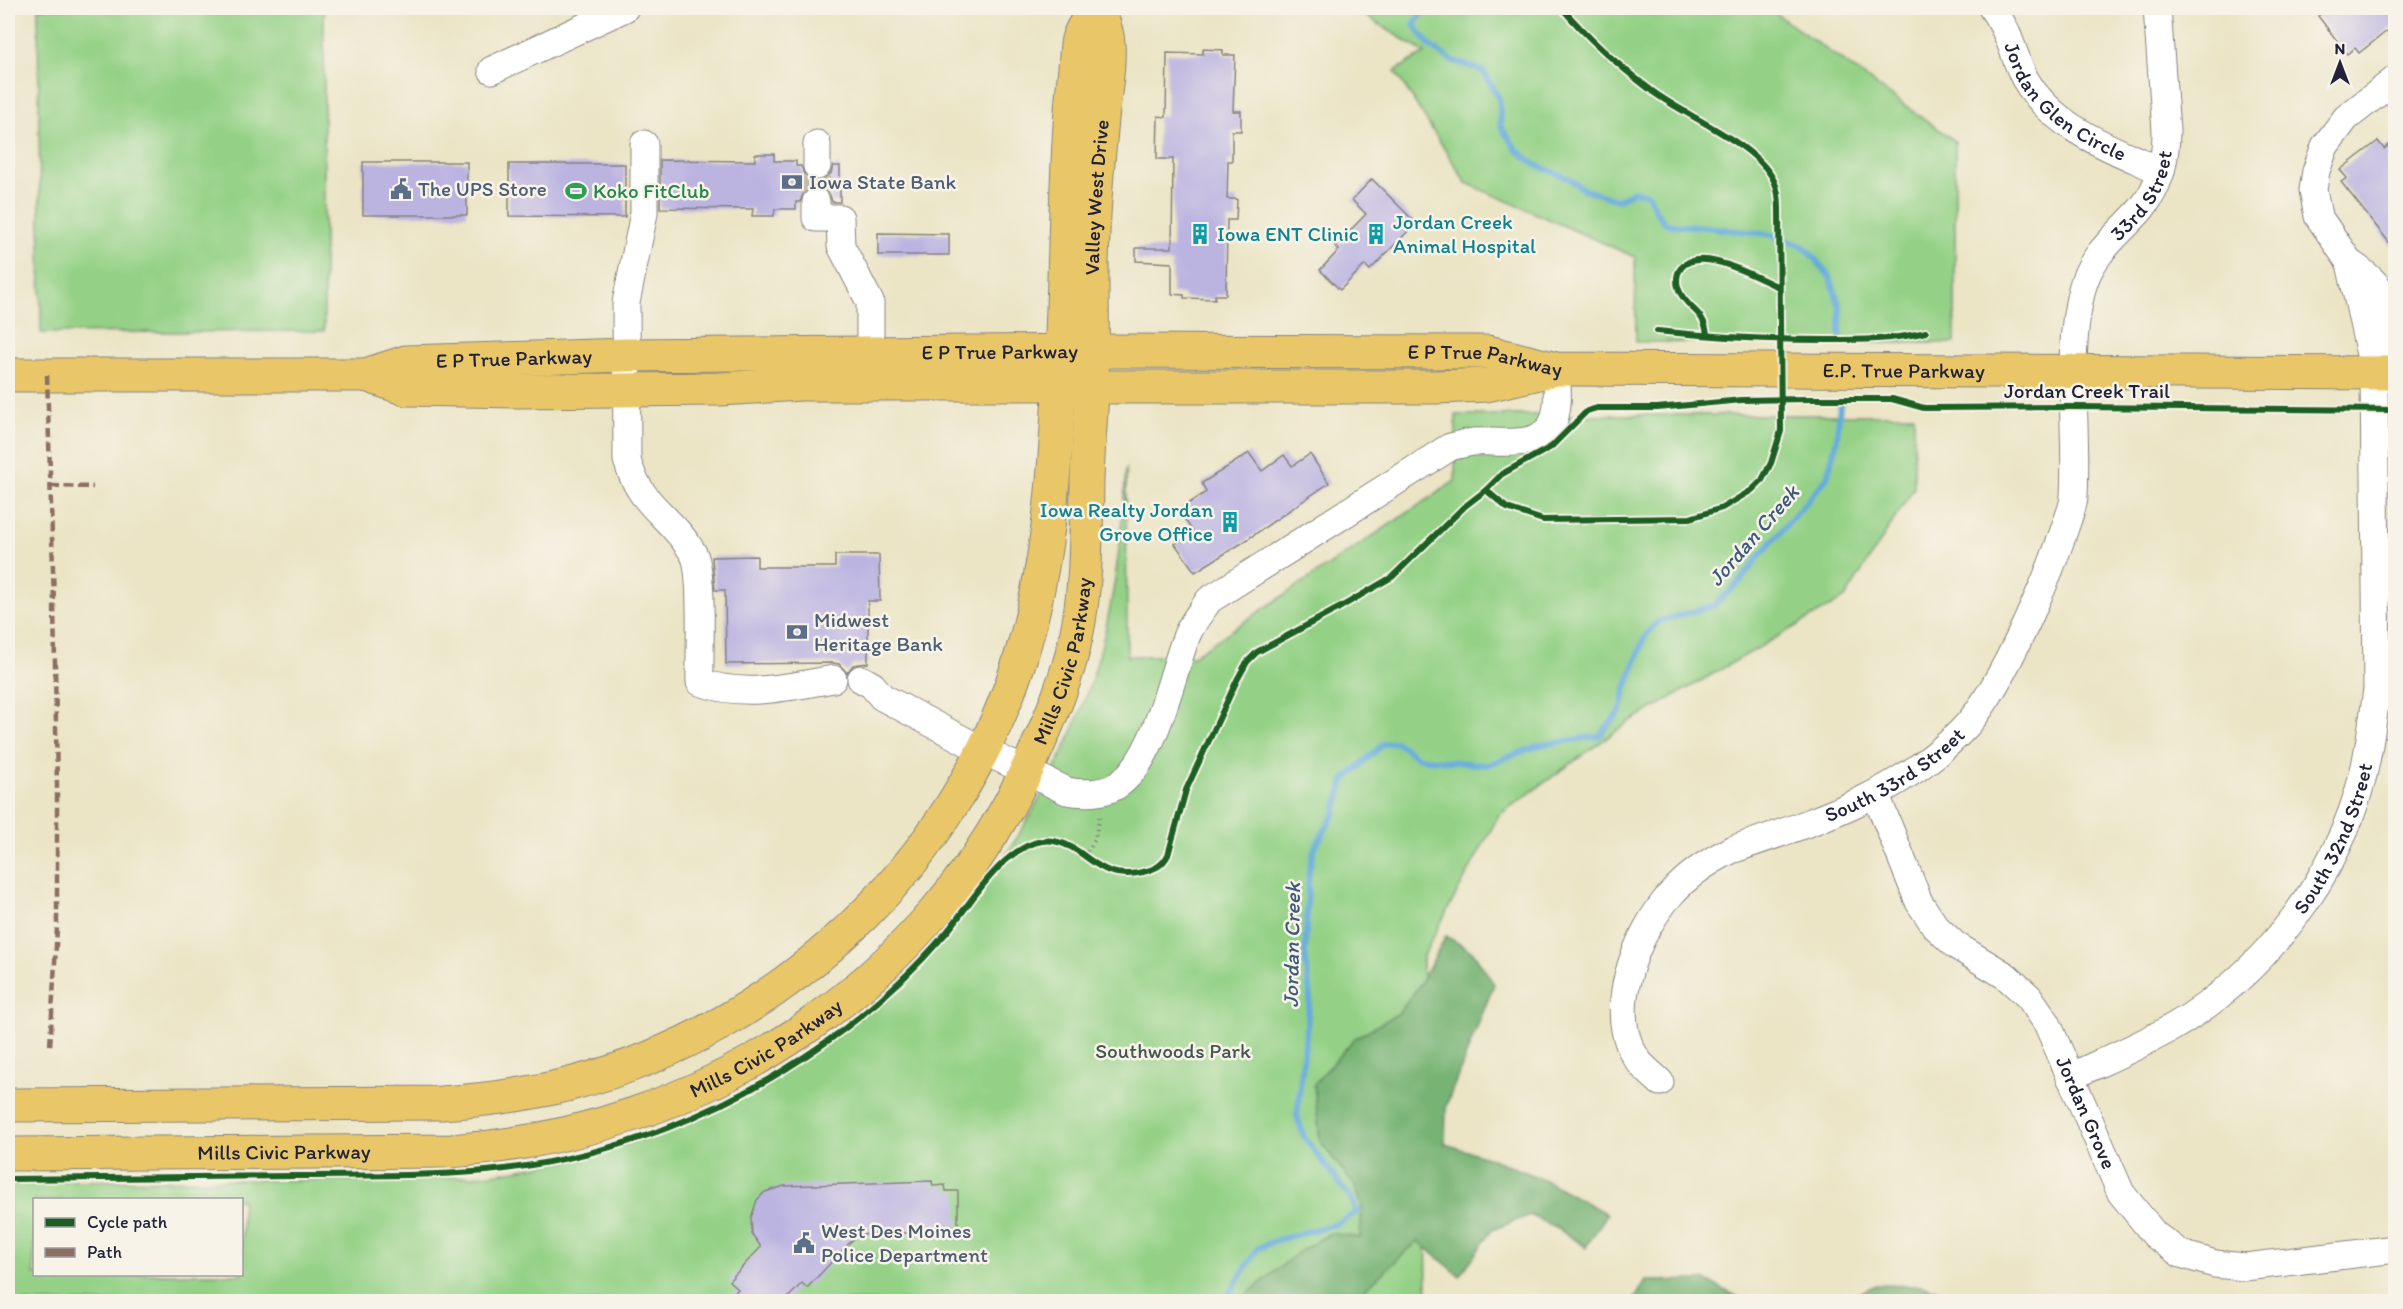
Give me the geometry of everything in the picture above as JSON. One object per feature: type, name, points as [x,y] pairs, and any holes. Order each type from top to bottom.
[{"type":"main road","name":"Valley West Drive","points":[[1092,387],[1071,362],[1064,237],[1071,108],[1078,38],[1097,8]]},
{"type":"main road","name":"E P True Parkway","points":[[366,375],[406,389],[720,389],[1071,362],[1488,352],[1556,369]]},
{"type":"main road","name":"E P True Parkway","points":[[8,375],[366,375],[406,362],[626,355],[870,353],[1071,362]]},
{"type":"main road","name":"Mills Civic Parkway","points":[[8,1105],[441,1103],[481,1100],[572,1084],[636,1063],[682,1044],[744,1011],[825,952],[879,900],[921,851],[943,819],[982,750],[1007,697],[1032,617],[1071,362]]},
{"type":"main road","name":"E P True Parkway","points":[[1092,387],[1436,387],[1486,385],[1556,369]]},
{"type":"main road","name":"E.P. True Parkway","points":[[1556,369],[2385,373]]},
{"type":"main road","name":"Mills Civic Parkway","points":[[8,1154],[386,1152],[481,1149],[571,1134],[654,1108],[702,1088],[769,1052],[825,1014],[896,953],[947,896],[1003,815],[1027,771],[1055,706],[1076,638],[1085,548],[1092,387]]},
{"type":"street","points":[[492,70],[625,8]]},
{"type":"street","name":"Jordan Glen Circle","points":[[1992,8],[2006,31],[2024,77],[2038,99],[2055,117],[2086,136],[2162,171]]},
{"type":"street","name":"33rd Street","points":[[2074,370],[2077,311],[2086,277],[2107,242],[2142,208],[2155,188],[2162,171],[2166,150],[2166,131],[2157,8]]},
{"type":"street","name":"South 32nd Street","points":[[2070,1077],[2173,1027],[2220,995],[2253,965],[2282,933],[2308,897],[2331,859],[2349,818],[2363,776],[2372,733],[2377,689],[2385,373],[2350,264],[2318,216],[2313,190],[2316,171],[2325,146],[2348,114],[2396,79]]},
{"type":"street","points":[[644,144],[644,213],[626,303],[627,460],[632,477],[643,496],[682,537],[695,555],[699,579],[700,682],[712,687],[756,691],[833,679]]},
{"type":"street","points":[[816,202],[816,218],[840,218],[841,246],[870,302],[870,353]]},
{"type":"street","points":[[861,679],[872,685],[882,697],[982,750],[1067,791],[1079,793],[1114,788],[1146,752],[1188,632],[1209,600],[1450,447],[1472,442],[1516,442],[1533,439],[1542,434],[1551,426],[1556,412],[1556,369]]},
{"type":"street","name":"South 33rd Street","points":[[1660,1082],[1640,1062],[1627,1039],[1623,1013],[1632,962],[1647,926],[1670,896],[1714,859],[1731,850],[1876,795],[1926,764],[1968,723],[1985,700],[2029,619],[2055,560],[2074,498],[2074,370]]},
{"type":"street","name":"Jordan Grove","points":[[1876,795],[1918,902],[1935,926],[1955,945],[2006,976],[2029,997],[2047,1023],[2121,1193],[2154,1235],[2181,1254],[2215,1264],[2245,1267],[2396,1249]]},
{"type":"path","points":[[1084,857],[1095,839],[1106,789]]},
{"type":"path","points":[[1077,853],[1091,862]]},
{"type":"green space","points":[[38,8],[324,8],[324,331],[41,333]]},
{"type":"green space","points":[[1353,8],[1768,8],[1955,141],[1955,343],[1636,342],[1635,257],[1466,183],[1395,71],[1425,53]]},
{"type":"green space","name":"Southwoods Park","points":[[1456,415],[1914,415],[1914,488],[1845,598],[1629,722],[1499,815],[1423,956],[1427,1301],[9,1302],[10,1181],[384,1179],[483,1175],[574,1159],[651,1136],[749,1091],[813,1052],[871,1007],[925,956],[973,901],[1015,841],[1052,776],[1082,707],[1101,649],[1118,559],[1126,468],[1127,656],[1193,656],[1455,481]]},
{"type":"green space","points":[[1446,936],[1473,952],[1494,984],[1446,1106],[1445,1144],[1487,1157],[1543,1179],[1607,1214],[1586,1247],[1560,1230],[1530,1215],[1492,1230],[1460,1276],[1418,1241],[1352,1301],[1243,1301],[1246,1295],[1297,1253],[1330,1233],[1360,1238],[1362,1206],[1354,1185],[1320,1141],[1314,1084],[1355,1038],[1399,1013],[1421,983]]},
{"type":"green space","points":[[1705,1280],[1746,1301],[1633,1301],[1646,1281]]},
{"type":"green space","points":[[1875,1285],[1921,1286],[1991,1301],[1845,1301]]},
{"type":"building","points":[[2329,8],[2396,8],[2396,24],[2359,53],[2355,48],[2347,54],[2318,16]]},
{"type":"building","points":[[1203,49],[1223,50],[1223,55],[1235,55],[1233,111],[1241,111],[1241,131],[1232,131],[1232,161],[1228,161],[1227,199],[1237,199],[1236,220],[1227,220],[1226,295],[1215,295],[1215,299],[1184,298],[1184,295],[1172,294],[1172,263],[1136,261],[1136,248],[1172,248],[1173,159],[1157,159],[1158,116],[1166,117],[1167,53],[1203,54]]},
{"type":"building","points":[[2378,141],[2384,149],[2389,145],[2396,154],[2396,251],[2341,182],[2347,178],[2340,170]]},
{"type":"building","points":[[755,154],[774,154],[774,161],[796,161],[796,166],[801,166],[804,174],[816,182],[825,179],[831,173],[833,166],[840,166],[840,202],[832,202],[830,195],[824,189],[815,186],[803,194],[800,202],[796,202],[796,209],[775,209],[774,216],[752,216],[753,209],[660,208],[660,160],[755,161]]},
{"type":"building","points":[[363,162],[467,162],[467,215],[363,215]]},
{"type":"building","points":[[509,164],[625,164],[625,217],[509,216]]},
{"type":"building","name":"Jordan Creek Animal Hospital","points":[[1372,179],[1416,223],[1370,270],[1365,265],[1340,290],[1320,270],[1339,250],[1335,246],[1366,214],[1352,200]]},
{"type":"building","points":[[878,233],[949,234],[949,255],[878,255]]},
{"type":"building","name":"Iowa Realty Jordan Grove Office","points":[[1249,453],[1262,471],[1284,455],[1292,466],[1310,454],[1329,483],[1242,543],[1195,572],[1175,544],[1193,532],[1179,510],[1206,492],[1202,483]]},
{"type":"building","name":"Midwest Heritage Bank","points":[[835,555],[879,555],[880,601],[868,601],[868,663],[853,665],[847,673],[839,664],[833,663],[726,664],[725,590],[715,590],[712,557],[757,556],[757,567],[835,567]]},
{"type":"building","name":"West Des Moines Police Department","points":[[932,1181],[933,1186],[945,1185],[946,1191],[958,1191],[958,1231],[857,1235],[807,1288],[802,1283],[784,1302],[726,1302],[738,1289],[729,1281],[761,1247],[752,1234],[751,1218],[757,1200],[765,1192],[784,1186]]},
{"type":"waterway","name":"Jordan Creek","points":[[1425,8],[1414,25],[1430,46],[1451,60],[1483,71],[1499,98],[1501,127],[1517,150],[1536,165],[1568,178],[1583,189],[1617,200],[1634,191],[1648,194],[1665,223],[1768,234],[1805,247],[1830,277],[1840,307],[1840,335]]},
{"type":"waterway","name":"Jordan Creek","points":[[1224,1302],[1257,1249],[1274,1241],[1339,1223],[1357,1212],[1351,1198],[1304,1137],[1297,1116],[1310,998],[1305,951],[1309,870],[1315,847],[1335,813],[1344,780],[1383,744],[1396,742],[1419,758],[1487,765],[1540,745],[1599,736],[1621,710],[1626,688],[1644,638],[1657,622],[1715,605],[1742,579],[1827,478],[1837,438],[1840,405]]},
{"type":"tunnel","points":[[816,202],[817,166]]},
{"type":"marked path","points":[[47,375],[57,789],[57,928],[50,1047]]},
{"type":"marked path","points":[[51,486],[93,487]]},
{"type":"cycle path","points":[[1486,490],[1507,508],[1543,520],[1690,518],[1722,508],[1752,490],[1762,480],[1771,463],[1781,431],[1779,203],[1775,183],[1767,169],[1754,156],[1720,132],[1666,101],[1628,72],[1594,42],[1562,8]]},
{"type":"cycle path","points":[[1707,335],[1703,320],[1686,302],[1679,290],[1677,276],[1681,268],[1690,262],[1715,261],[1779,287]]},
{"type":"cycle path","points":[[1657,331],[1742,338],[1826,340],[1864,340],[1926,332]]},
{"type":"cycle path","name":"Jordan Creek Trail","points":[[8,1179],[399,1175],[505,1169],[546,1162],[628,1142],[668,1128],[744,1093],[834,1037],[885,996],[946,933],[988,878],[1022,848],[1040,841],[1054,841],[1076,850],[1094,863],[1114,873],[1143,872],[1161,864],[1168,855],[1186,790],[1247,662],[1257,652],[1392,577],[1464,507],[1502,474],[1551,447],[1587,411],[1597,408],[1657,408],[1742,400],[1813,399],[1892,399],[1924,408],[2396,410]]},
{"type":"place","name":"Iowa State Bank","points":[[792,182]]},
{"type":"place","name":"The UPS Store","points":[[401,189]]},
{"type":"place","name":"Koko FitClub","points":[[576,191]]},
{"type":"place","name":"Iowa ENT Clinic","points":[[1200,234]]},
{"type":"place","name":"Jordan Creek Animal Hospital","points":[[1376,234]]},
{"type":"place","name":"Iowa Realty Jordan Grove Office","points":[[1230,522]]},
{"type":"place","name":"Midwest Heritage Bank","points":[[797,632]]},
{"type":"place","name":"West Des Moines Police Department","points":[[804,1243]]}]
